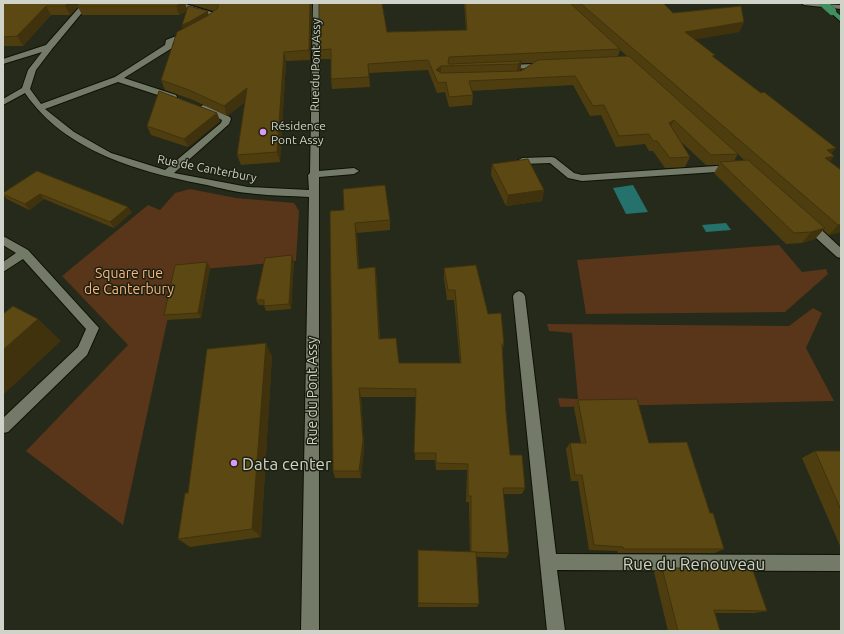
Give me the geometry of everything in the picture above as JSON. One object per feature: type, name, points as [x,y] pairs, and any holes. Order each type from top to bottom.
[{"type":"main road","points":[[823,3],[841,20]]},
{"type":"street","points":[[3,102],[26,89],[32,70],[49,47],[87,3]]},
{"type":"street","points":[[39,108],[118,79],[169,46],[169,42],[199,28],[218,15],[192,9],[176,3]]},
{"type":"street","name":"Rue du Pont Assy","points":[[310,631],[313,175],[316,3]]},
{"type":"street","points":[[804,3],[841,7]]},
{"type":"street","points":[[3,62],[49,47]]},
{"type":"street","points":[[497,68],[538,66],[524,74]]},
{"type":"street","points":[[118,79],[182,100]]},
{"type":"street","name":"Rue de Canterbury","points":[[26,89],[39,108],[71,134],[108,155],[166,174],[248,190],[313,194]]},
{"type":"street","points":[[166,174],[225,124],[227,119],[195,105]]},
{"type":"street","points":[[522,161],[552,160],[571,176],[582,178],[740,168]]},
{"type":"street","points":[[313,175],[354,171]]},
{"type":"street","points":[[801,218],[841,254]]},
{"type":"street","points":[[3,240],[24,252],[93,328],[83,351],[3,427]]},
{"type":"street","points":[[3,268],[24,252]]},
{"type":"street","points":[[519,296],[556,631]]},
{"type":"street","name":"Rue du Renouveau","points":[[548,562],[841,564]]},
{"type":"green space","name":"Square rue de Canterbury","points":[[190,189],[236,198],[294,203],[299,211],[296,261],[178,271],[123,525],[26,451],[128,345],[62,276],[148,205],[160,210],[175,193]]},
{"type":"green space","points":[[779,245],[802,272],[826,269],[828,274],[785,312],[586,314],[577,260]]},
{"type":"green space","points":[[813,308],[822,313],[806,348],[834,401],[560,407],[558,398],[578,399],[572,333],[549,331],[547,324],[789,326]]},
{"type":"water","points":[[633,185],[648,212],[626,214],[613,188]]},
{"type":"water","points":[[726,223],[731,230],[706,232],[702,225]]},
{"type":"building","points":[[3,3],[68,3],[65,6],[46,6],[17,36],[3,37]]},
{"type":"building","points":[[79,3],[182,3],[176,6],[77,6]]},
{"type":"building","points":[[216,3],[310,3],[309,50],[284,52],[277,152],[237,155],[247,88],[224,106],[189,90],[161,80],[177,32],[207,16],[218,8],[218,4]]},
{"type":"building","points":[[319,3],[382,3],[387,32],[467,30],[465,3],[570,3],[620,49],[449,57],[449,64],[522,61],[518,64],[441,66],[436,70],[441,73],[521,71],[538,60],[629,56],[738,154],[711,155],[674,120],[669,123],[690,157],[670,158],[657,141],[653,141],[649,134],[619,136],[604,105],[593,106],[575,76],[469,81],[473,95],[449,97],[446,82],[438,83],[428,60],[368,64],[369,77],[331,79],[331,49],[319,50]]},
{"type":"building","points":[[580,3],[663,3],[673,13],[741,6],[744,22],[685,32],[715,55],[712,56],[761,93],[764,92],[836,148],[827,150],[834,156],[825,158],[841,170],[841,224],[838,225]]},
{"type":"building","points":[[188,6],[208,11],[182,25]]},
{"type":"building","points":[[159,91],[217,113],[184,139],[147,126]]},
{"type":"building","points":[[528,159],[544,190],[508,195],[492,164]]},
{"type":"building","points":[[748,160],[825,228],[811,232],[794,233],[720,162]]},
{"type":"building","points":[[37,171],[128,207],[110,222],[40,194],[25,204],[3,194]]},
{"type":"building","points":[[385,185],[390,220],[355,223],[358,269],[375,267],[379,339],[396,338],[399,363],[461,363],[455,290],[448,290],[444,268],[476,265],[488,314],[501,313],[504,344],[502,344],[506,412],[510,455],[522,455],[525,488],[503,488],[509,553],[471,552],[471,496],[468,496],[468,464],[436,463],[436,453],[414,453],[416,389],[359,388],[363,440],[359,471],[333,471],[330,211],[344,210],[343,189]]},
{"type":"building","points":[[292,255],[289,304],[264,306],[264,300],[256,300],[265,258]]},
{"type":"building","points":[[207,262],[198,313],[164,315],[175,265]]},
{"type":"building","points":[[13,306],[38,319],[3,350],[3,314]]},
{"type":"building","name":"Data center","points":[[266,343],[252,529],[178,539],[185,493],[188,493],[207,349]]},
{"type":"building","points":[[637,399],[649,443],[687,442],[710,513],[713,513],[724,549],[624,549],[623,547],[594,545],[582,475],[575,475],[570,443],[586,443],[578,400]]},
{"type":"building","points":[[815,451],[840,451],[841,510]]},
{"type":"building","points":[[418,550],[476,552],[479,604],[418,603]]},
{"type":"building","points":[[662,568],[752,568],[767,611],[714,610],[720,631],[678,631]]},
{"type":"place","name":"Résidence Pont Assy","points":[[263,132]]},
{"type":"place","name":"Data center","points":[[234,463]]}]
